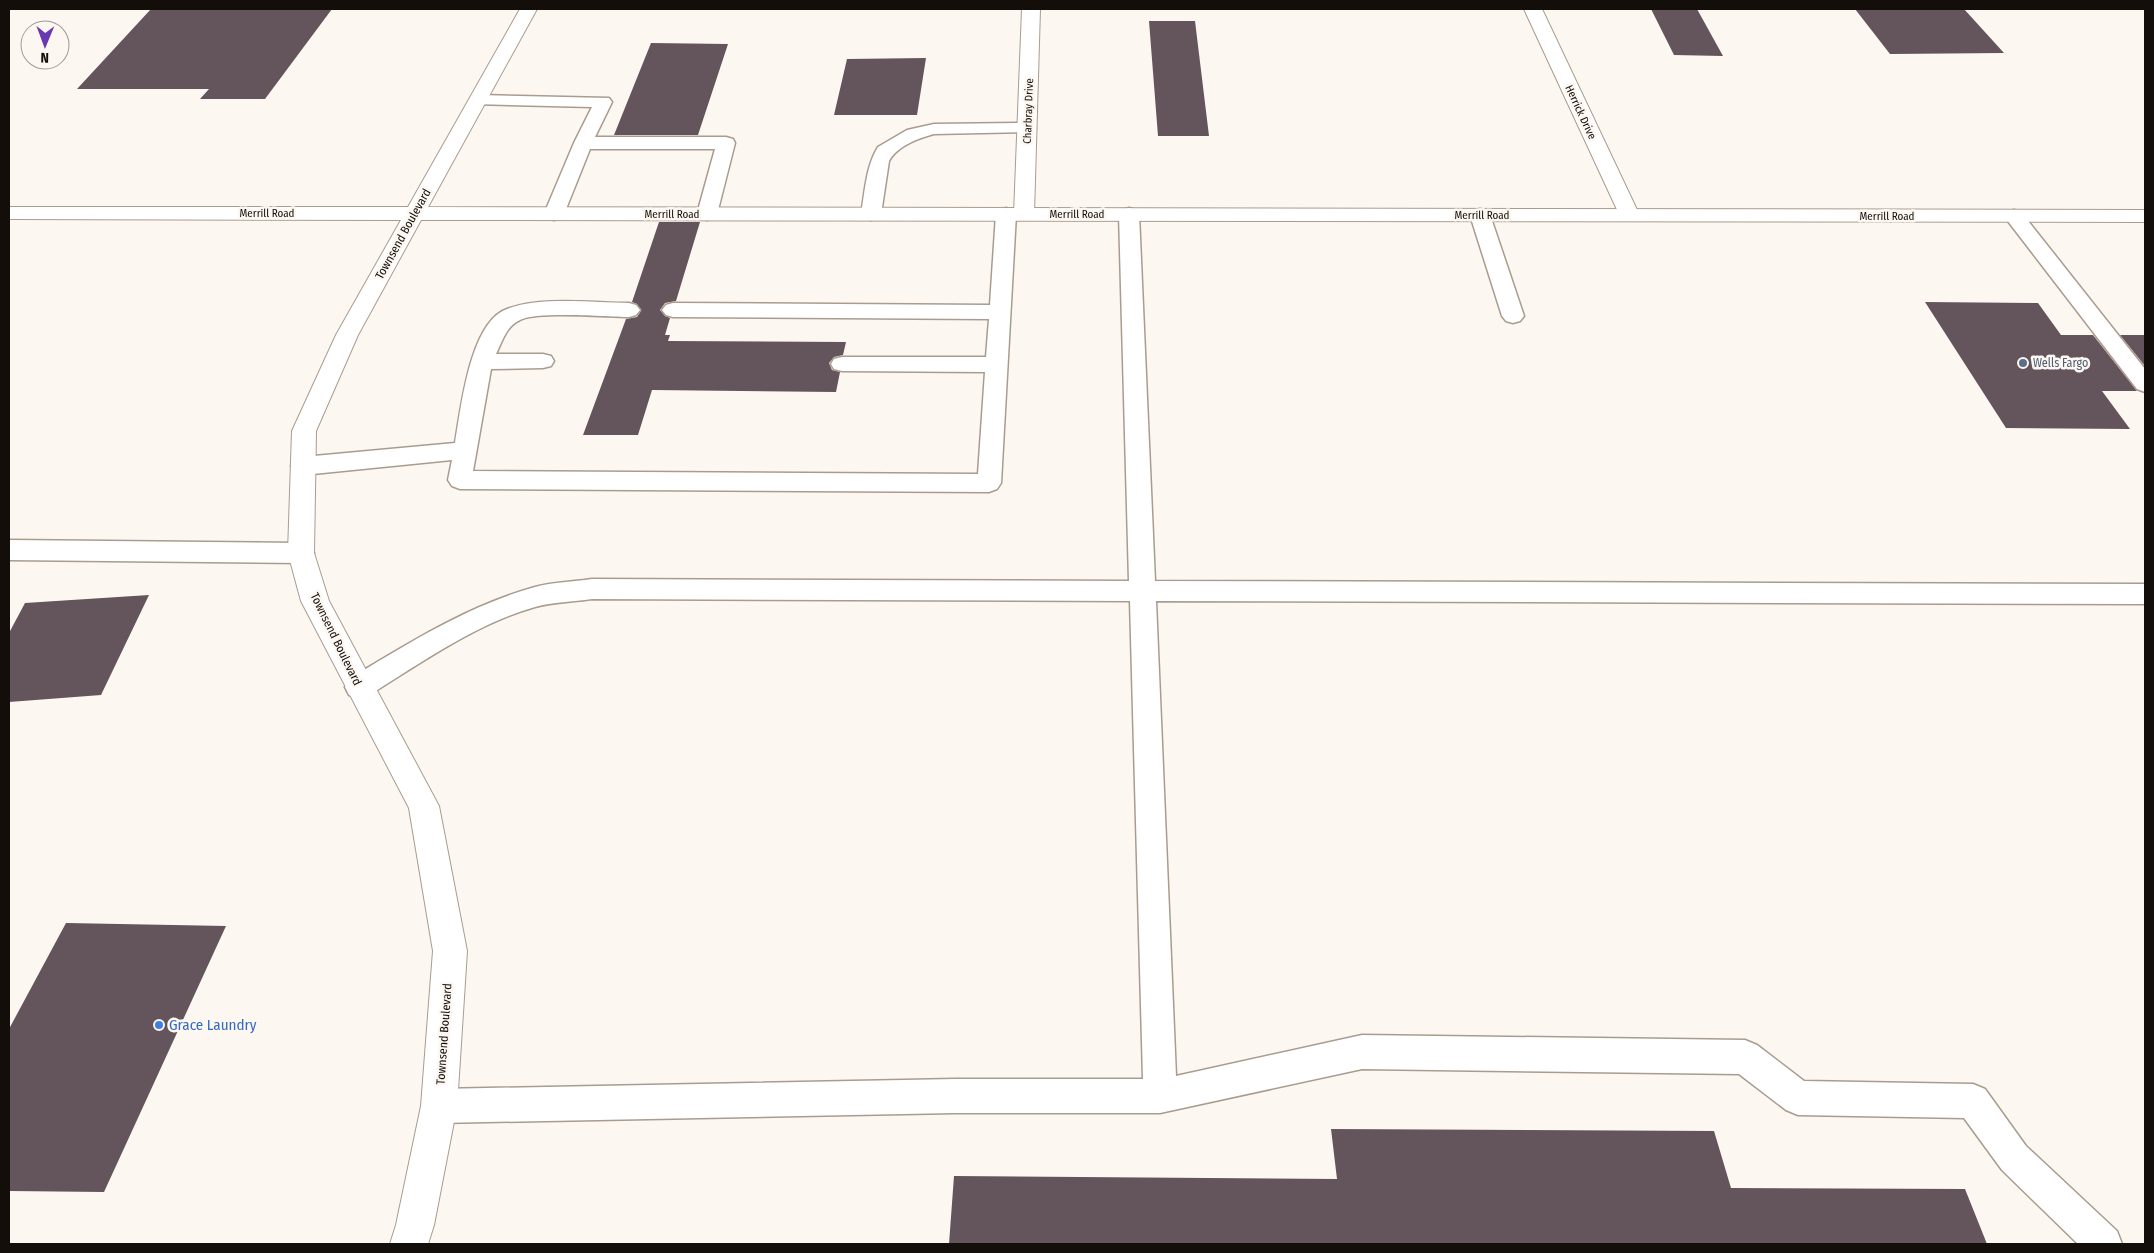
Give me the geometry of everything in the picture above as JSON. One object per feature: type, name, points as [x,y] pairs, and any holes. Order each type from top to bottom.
[{"type":"street","name":"Townsend Boulevard","points":[[409,1244],[415,1225],[439,1106],[450,951],[424,806],[359,687],[316,601],[300,553],[304,431],[347,335],[528,9]]},
{"type":"street","name":"Charbray Drive","points":[[1016,214],[1027,128],[1032,9]]},
{"type":"street","name":"Herrick Drive","points":[[1533,9],[1629,214]]},
{"type":"street","name":"Merrill Road","points":[[9,213],[2145,216]]},
{"type":"lane","points":[[479,100],[603,102],[583,143],[554,214]]},
{"type":"lane","points":[[871,214],[880,161],[885,151],[913,134],[934,129],[1027,128]]},
{"type":"lane","points":[[583,143],[726,143],[707,214]]},
{"type":"lane","points":[[629,310],[538,309],[513,314],[499,325],[481,362],[460,480],[989,483],[1000,312],[1016,214]]},
{"type":"lane","points":[[1129,214],[1160,1096]]},
{"type":"lane","points":[[1480,215],[1513,316]]},
{"type":"lane","points":[[2014,216],[2145,384]]},
{"type":"lane","points":[[673,310],[1000,312]]},
{"type":"lane","points":[[481,362],[543,361]]},
{"type":"lane","points":[[842,364],[997,364]]},
{"type":"lane","points":[[303,466],[466,450]]},
{"type":"lane","points":[[9,550],[300,553]]},
{"type":"lane","points":[[359,687],[452,631],[494,610],[538,596],[592,589],[2145,594]]},
{"type":"lane","points":[[439,1106],[955,1096],[1160,1096],[1362,1052],[1745,1057],[1798,1098],[1973,1101],[2014,1158],[2104,1244]]},
{"type":"building","points":[[151,9],[332,9],[265,99],[200,99],[209,89],[77,89]]},
{"type":"building","points":[[1651,9],[1697,9],[1723,56],[1674,55]]},
{"type":"building","points":[[1855,9],[1964,9],[2004,53],[1890,54]]},
{"type":"building","points":[[1149,21],[1195,21],[1209,136],[1158,136]]},
{"type":"building","points":[[651,43],[728,44],[698,135],[614,135]]},
{"type":"building","points":[[926,58],[917,115],[834,115],[847,59]]},
{"type":"building","points":[[659,222],[700,222],[676,301],[665,303],[660,310],[665,316],[670,318],[665,335],[670,335],[668,341],[846,342],[843,355],[834,357],[829,363],[832,370],[840,372],[836,392],[652,390],[638,435],[583,435],[626,319],[637,317],[641,311],[637,304],[632,302]]},
{"type":"building","name":"Wells Fargo","points":[[1925,302],[2038,303],[2061,335],[2093,335],[2137,391],[2102,391],[2130,429],[2006,428]]},
{"type":"building","points":[[2120,335],[2145,335],[2145,366]]},
{"type":"building","points":[[149,595],[101,695],[9,702],[9,633],[25,603]]},
{"type":"building","points":[[66,923],[226,926],[104,1192],[9,1191],[9,1029]]},
{"type":"building","points":[[1331,1129],[1714,1131],[1731,1188],[1965,1189],[1987,1244],[949,1244],[954,1176],[1337,1179]]},
{"type":"place","name":"Wells Fargo","points":[[2023,363]]},
{"type":"place","name":"Grace Laundry","points":[[159,1025]]}]
